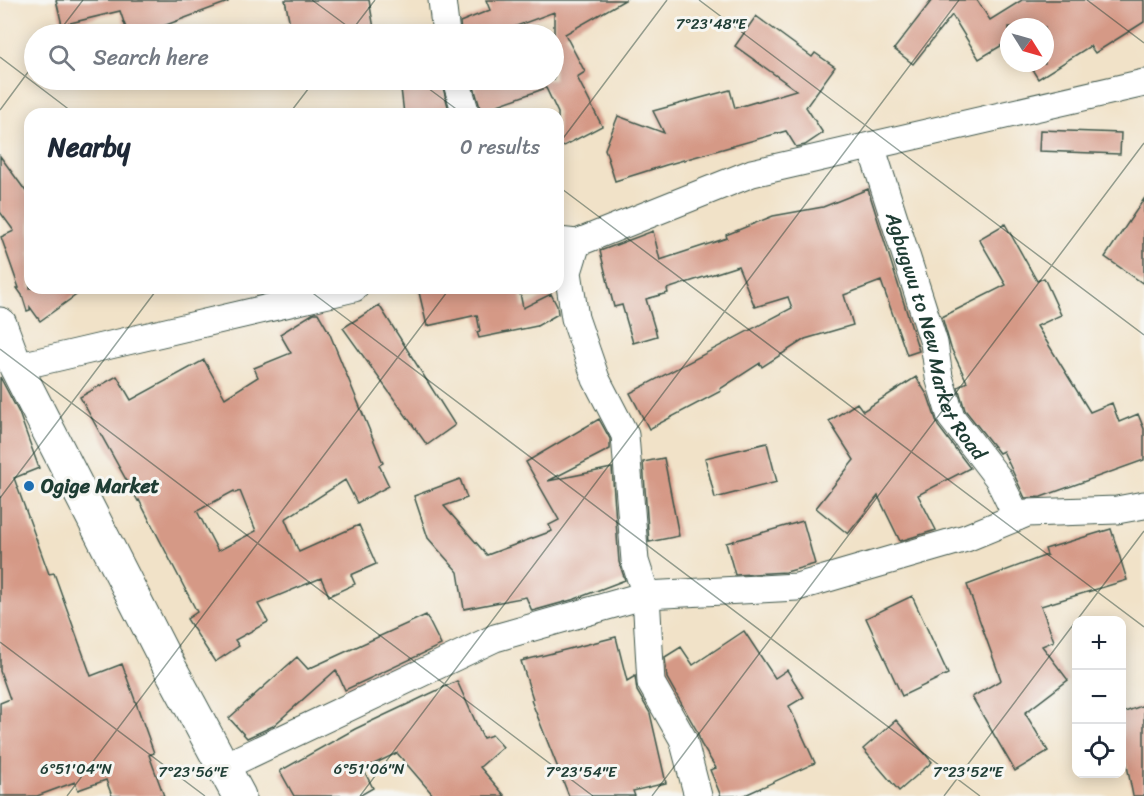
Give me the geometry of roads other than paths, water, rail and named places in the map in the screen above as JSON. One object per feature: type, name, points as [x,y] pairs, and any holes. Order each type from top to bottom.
[{"type":"street","points":[[442,0],[445,24]]},
{"type":"street","points":[[698,796],[683,739],[651,684],[646,595],[635,561],[625,435],[596,379],[575,318],[568,272],[567,242],[752,173],[1144,83]]},
{"type":"street","points":[[459,90],[464,108]]},
{"type":"street","name":"Agbugwu to New Market Road","points":[[871,146],[934,343],[939,377],[951,417],[998,478],[1017,517]]},
{"type":"street","points":[[16,367],[328,294]]},
{"type":"street","points":[[0,324],[16,367],[162,653],[239,796]]},
{"type":"street","points":[[223,767],[495,638],[646,595],[797,587],[966,538],[1027,513],[1117,510],[1144,505]]},
{"type":"place","name":"Ogige Market","points":[[29,486]]}]
